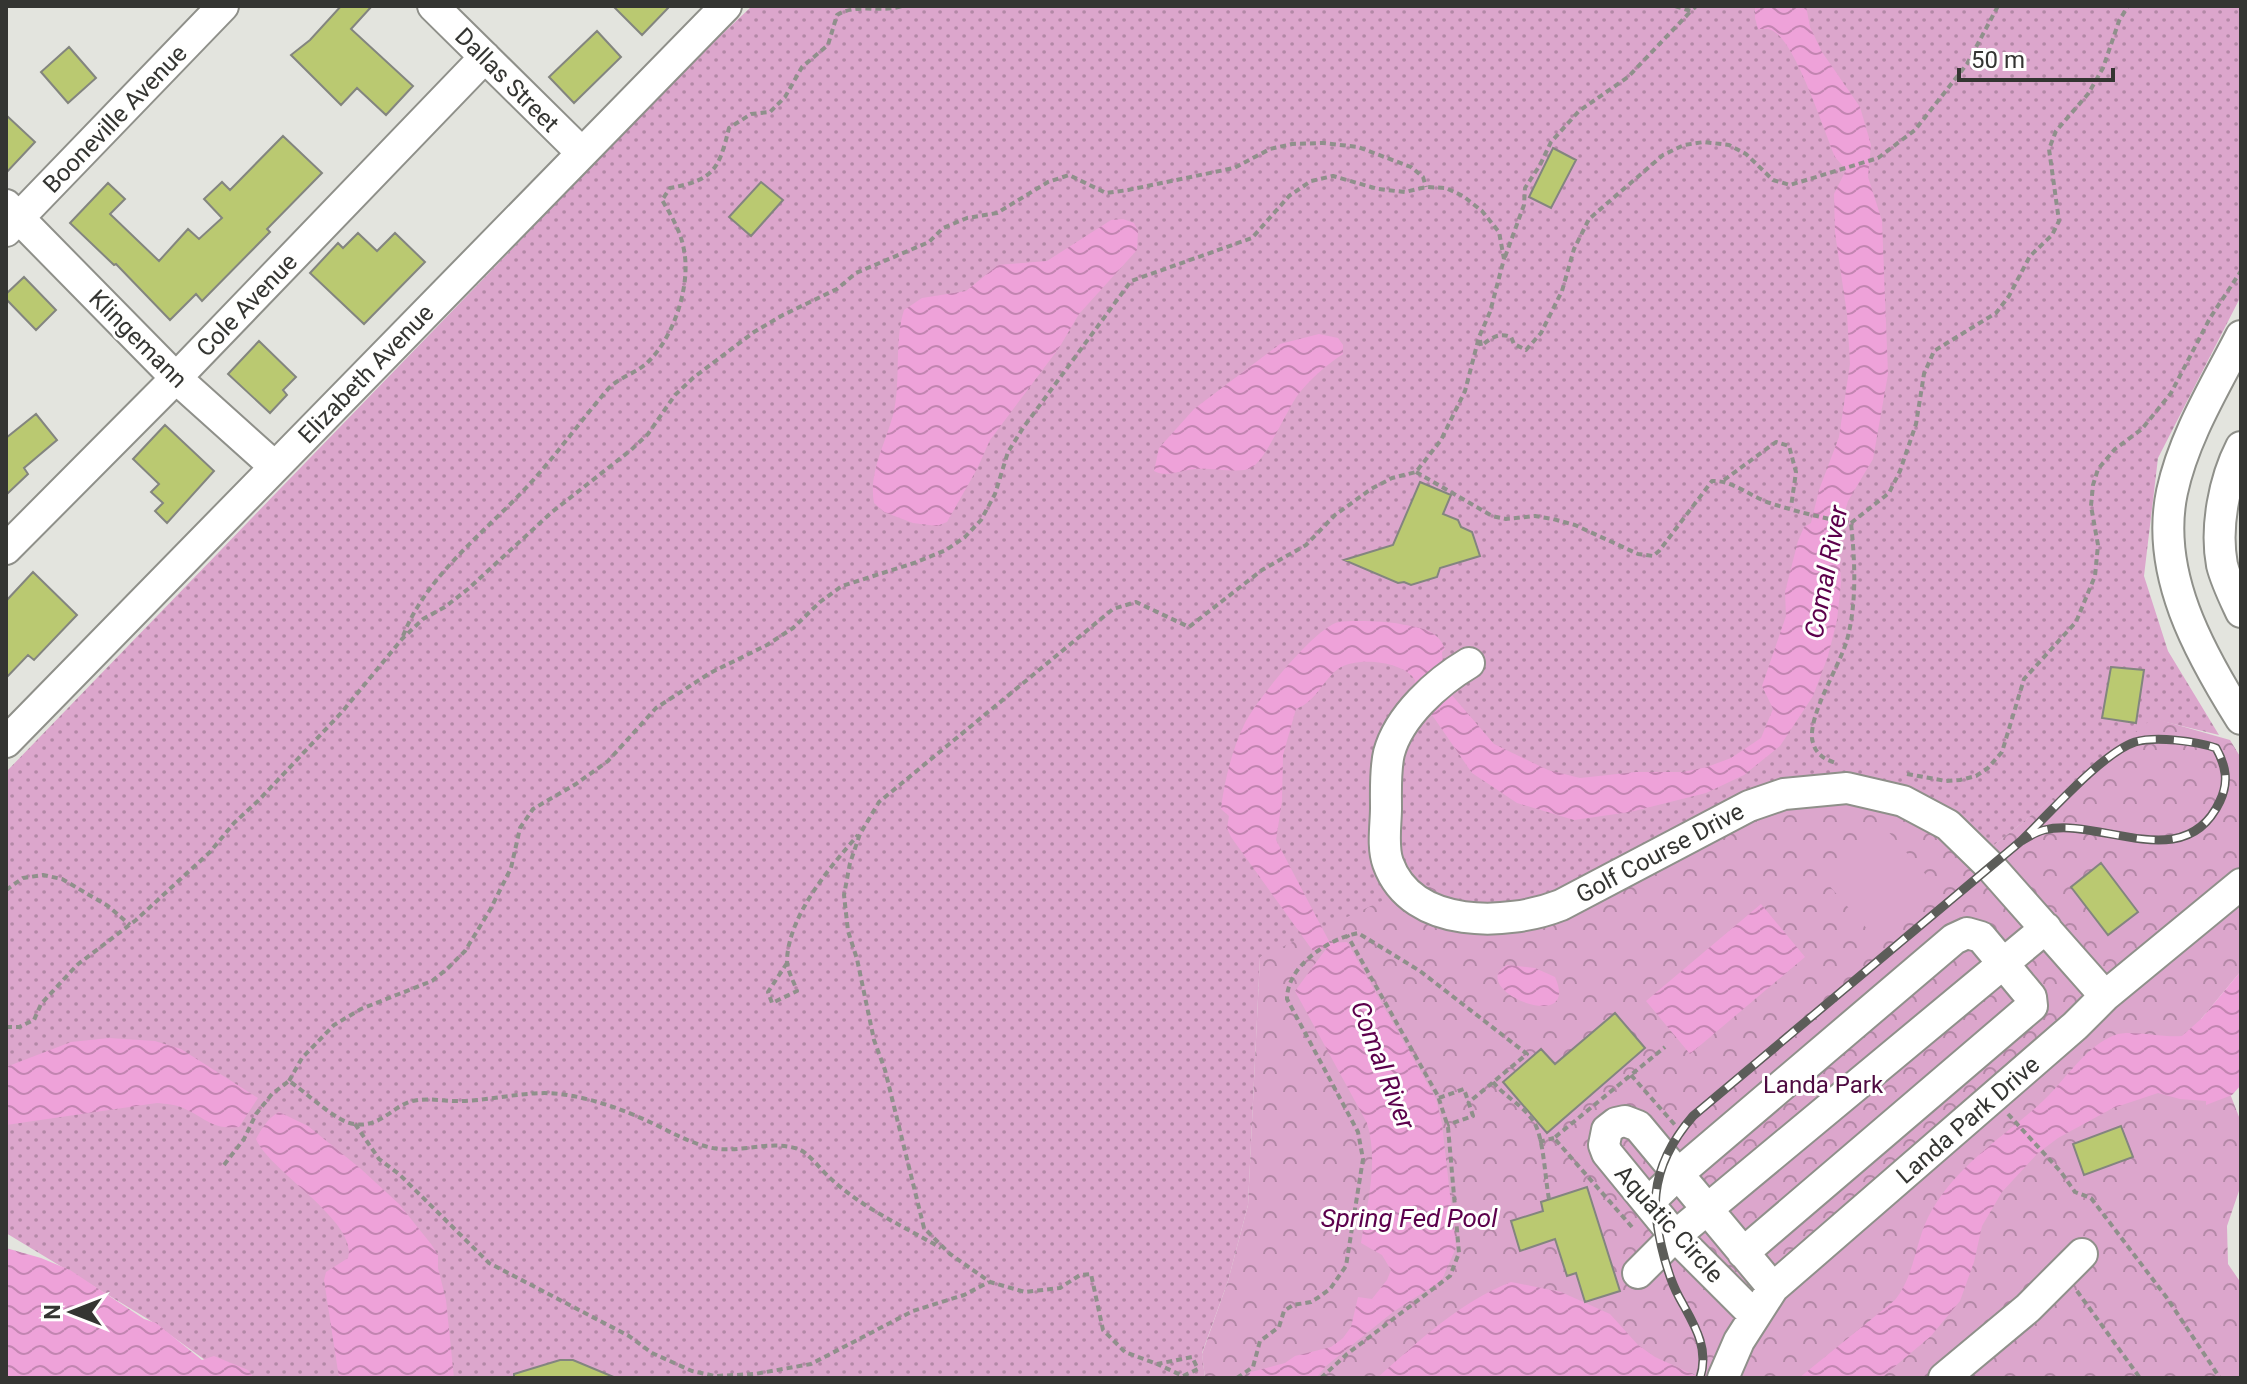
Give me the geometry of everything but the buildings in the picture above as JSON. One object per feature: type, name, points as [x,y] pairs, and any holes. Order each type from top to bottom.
[{"type":"street","name":"Booneville Avenue","points":[[10,218],[223,6]]},
{"type":"street","name":"Dallas Street","points":[[433,6],[582,153]]},
{"type":"street","name":"Elizabeth Avenue","points":[[6,742],[726,6]]},
{"type":"street","name":"Cole Avenue","points":[[6,549],[176,378],[485,57]]},
{"type":"street","name":"Klingemann","points":[[10,218],[176,378],[275,467]]},
{"type":"street","points":[[2241,336],[2187,445],[2172,493],[2168,552],[2182,608],[2218,682],[2241,719]]},
{"type":"street","points":[[2241,447],[2234,462],[2220,531],[2222,564],[2241,612]]},
{"type":"street","name":"Golf Course Drive","points":[[1459,670],[1403,723],[1389,754],[1387,860],[1404,889],[1432,907],[1449,914],[1488,921],[1539,914],[1749,806],[1784,794],[1847,788],[1903,801],[1948,825],[1983,858],[2105,996]]},
{"type":"street","name":"Landa Park Drive","points":[[1723,1378],[1754,1315],[1773,1288],[2075,1026],[2105,996],[2241,884]]},
{"type":"street","points":[[1638,1273],[1708,1208],[2046,928]]},
{"type":"street","points":[[1648,1203],[1679,1173],[1954,939],[1967,933],[1981,937],[2031,997],[2032,1006],[1743,1253]]},
{"type":"street","name":"Aquatic Circle","points":[[1754,1315],[1675,1236],[1607,1153],[1605,1140],[1611,1126],[1625,1121],[1638,1126],[1773,1288]]},
{"type":"street","points":[[1944,1378],[1993,1340],[2073,1264]]},
{"type":"path","points":[[402,639],[411,615],[446,568],[536,477],[613,384],[647,364],[665,341],[679,313],[684,251],[662,200],[670,188],[692,184],[706,177],[721,160],[729,128],[751,114],[770,112],[785,97],[802,67],[828,45],[837,15],[847,9],[874,10],[902,6]]},
{"type":"path","points":[[1675,6],[1691,11]]},
{"type":"path","points":[[787,963],[797,991],[772,1003],[768,992],[787,963],[806,905],[840,856],[860,834],[879,802],[1096,621],[1113,609],[1136,602],[1189,627],[1249,579],[1306,545],[1335,515],[1371,489],[1392,478],[1416,472],[1441,440],[1465,391],[1479,337],[1524,205],[1525,188],[1551,142],[1579,111],[1628,77],[1696,6]]},
{"type":"path","points":[[1479,337],[1481,346],[1492,337],[1504,334],[1526,350],[1548,321],[1565,283],[1574,249],[1589,219],[1663,155],[1684,145],[1704,142],[1729,145],[1746,154],[1773,180],[1790,185],[1878,158],[1915,130],[1967,64],[1998,6]]},
{"type":"path","points":[[1724,480],[1756,498],[1810,515],[1850,523],[1889,493],[1916,424],[1924,374],[1934,351],[1996,313],[2009,296],[2030,256],[2056,228],[2059,221],[2049,149],[2056,131],[2088,94],[2103,68],[2119,21],[2128,6]]},
{"type":"path","points":[[6,1027],[19,1027],[34,1020],[41,1004],[77,965],[130,925],[210,852],[234,823],[342,712],[402,639],[423,619],[468,589],[552,512],[631,450],[648,434],[675,395],[693,378],[773,321],[837,289],[856,273],[929,242],[943,228],[967,218],[997,213],[1048,182],[1069,175],[1106,193],[1234,168],[1270,149],[1292,144],[1323,143],[1358,147],[1411,167],[1423,177],[1426,187]]},
{"type":"path","points":[[224,1165],[244,1139],[256,1114],[272,1094],[289,1081],[302,1058],[334,1025],[361,1009],[432,981],[465,951],[511,868],[520,828],[533,809],[608,761],[656,708],[710,673],[767,645],[793,628],[842,586],[925,559],[965,537],[981,520],[995,494],[1008,452],[1023,428],[1131,281],[1252,238],[1289,196],[1311,181],[1333,176],[1378,189],[1405,192],[1426,187],[1446,188],[1463,196],[1482,211],[1499,232],[1504,259]]},
{"type":"path","points":[[1903,773],[1946,781],[1960,780],[1976,776],[1997,759],[2011,729],[2024,679],[2076,622],[2095,576],[2098,545],[2091,506],[2098,469],[2115,449],[2142,429],[2171,393],[2210,318],[2241,271]]},
{"type":"path","points":[[1416,472],[1492,516],[1553,519],[1575,525],[1638,554],[1653,556],[1712,481],[1724,480],[1776,442],[1789,446],[1796,472],[1791,507]]},
{"type":"path","points":[[1846,764],[1823,759],[1816,751],[1812,738],[1818,713],[1847,640],[1854,577],[1850,523]]},
{"type":"path","points":[[860,834],[844,895],[848,931],[924,1228],[950,1254]]},
{"type":"path","points":[[6,890],[23,878],[43,875],[62,879],[108,906],[130,925]]},
{"type":"path","points":[[1237,1378],[1253,1367],[1260,1341],[1279,1327],[1284,1311],[1319,1297],[1330,1289],[1346,1266],[1363,1159],[1358,1132],[1287,999],[1291,978],[1316,952],[1358,933],[1420,971],[1527,1054],[1468,1103]]},
{"type":"path","points":[[1321,1378],[1347,1354],[1450,1276],[1459,1253],[1447,1125],[1439,1099],[1346,936]]},
{"type":"path","points":[[1631,1075],[1675,1125]]},
{"type":"path","points":[[289,1081],[334,1116],[355,1124],[383,1120],[408,1103],[429,1099],[457,1101],[538,1093],[590,1100],[711,1148],[735,1150],[763,1144],[801,1149],[836,1184],[865,1207],[950,1254],[990,1282],[1025,1292],[1060,1288],[1080,1275],[1091,1274],[1103,1330],[1125,1352],[1183,1376],[1198,1369],[1192,1357],[1157,1364]]},
{"type":"path","points":[[1493,1082],[1504,1095],[1513,1098],[1535,1124],[1549,1199]]},
{"type":"path","points":[[1439,1099],[1464,1089],[1473,1116],[1447,1125]]},
{"type":"path","points":[[2006,1112],[2061,1172],[2075,1192],[2091,1198],[2167,1298],[2220,1378]]},
{"type":"path","points":[[355,1124],[379,1159],[399,1174],[489,1263],[629,1336],[652,1353],[692,1371],[715,1376],[755,1374],[811,1364],[913,1311],[964,1295],[990,1282]]},
{"type":"path","points":[[1539,1142],[1554,1138]]},
{"type":"path","points":[[2073,1264],[2140,1378]]},
{"type":"green space","points":[[752,6],[2241,6],[2241,296],[2158,458],[2144,576],[2168,651],[2219,735],[2153,719],[1993,846],[1933,800],[1850,773],[1785,777],[1526,905],[1260,957],[1248,1205],[1228,1281],[1202,1353],[1205,1378],[230,1378],[151,1321],[6,1233],[6,772],[698,57]]},
{"type":"green space","name":"Landa Park","points":[[2153,718],[2230,740],[2241,758],[2241,971],[2201,1019],[2241,1122],[2241,1185],[2227,1226],[2228,1264],[2241,1283],[2241,1378],[1205,1378],[1202,1354],[1228,1281],[1248,1205],[1260,957],[1421,883],[1473,906],[1526,905],[1785,777],[1850,773],[1933,800],[1993,846]]},
{"type":"green space","points":[[1886,829],[1934,884],[1876,939],[1826,882]]},
{"type":"water","points":[[1755,6],[1806,6],[1810,27],[1822,52],[1860,107],[1871,145],[1868,177],[1882,221],[1888,374],[1873,459],[1848,501],[1838,536],[1841,583],[1837,620],[1828,656],[1813,696],[1780,746],[1744,775],[1706,793],[1630,812],[1574,820],[1517,803],[1472,773],[1430,712],[1413,693],[1415,680],[1401,668],[1379,662],[1346,665],[1332,674],[1309,701],[1296,709],[1283,755],[1282,801],[1276,840],[1330,943],[1347,942],[1436,1099],[1442,1124],[1456,1248],[1442,1280],[1393,1312],[1326,1366],[1316,1378],[1247,1378],[1251,1372],[1331,1347],[1343,1338],[1351,1327],[1358,1297],[1372,1299],[1391,1270],[1382,1255],[1361,1243],[1372,1168],[1367,1123],[1295,991],[1329,945],[1313,951],[1231,837],[1227,828],[1229,816],[1221,809],[1229,766],[1240,735],[1250,714],[1272,684],[1316,637],[1339,622],[1387,622],[1420,628],[1442,642],[1445,649],[1442,652],[1444,686],[1494,744],[1548,770],[1580,778],[1636,772],[1683,772],[1707,767],[1731,758],[1761,738],[1773,709],[1762,686],[1786,616],[1785,592],[1798,541],[1804,527],[1811,523],[1819,490],[1839,437],[1850,364],[1847,314],[1835,233],[1834,194],[1846,170],[1835,157],[1793,55],[1774,31],[1758,29]]},
{"type":"water","points":[[1123,219],[1134,223],[1138,231],[1137,250],[1079,314],[1059,348],[990,440],[947,522],[937,526],[913,523],[884,512],[874,503],[874,480],[894,411],[899,335],[904,310],[922,298],[966,291],[998,265],[1047,261],[1111,220]]},
{"type":"water","points":[[1319,334],[1338,338],[1343,345],[1343,354],[1318,373],[1297,396],[1257,464],[1239,470],[1201,469],[1164,474],[1154,471],[1159,448],[1194,409],[1280,344]]},
{"type":"water","points":[[1761,904],[1805,957],[1690,1054],[1646,1001]]},
{"type":"water","points":[[1507,965],[1535,968],[1555,977],[1559,995],[1553,1004],[1540,1006],[1510,995],[1500,985],[1498,975]]},
{"type":"water","points":[[2241,971],[2241,1085],[2232,1095],[2206,1105],[2206,1101],[2158,1093],[2113,1108],[2058,1138],[2038,1153],[2002,1192],[1982,1226],[1974,1262],[1960,1301],[1931,1336],[1881,1378],[1799,1378],[1895,1300],[1907,1279],[1926,1221],[1943,1193],[1969,1164],[2044,1100],[2086,1055],[2105,1040],[2122,1033],[2182,1036],[2201,1019]]},
{"type":"water","points":[[109,1038],[155,1041],[181,1049],[258,1098],[239,1127],[215,1125],[180,1107],[157,1103],[6,1125],[6,1067],[71,1042]]},
{"type":"water","points":[[279,1112],[308,1126],[361,1169],[399,1204],[431,1244],[438,1255],[446,1300],[454,1378],[339,1378],[324,1280],[326,1272],[348,1258],[348,1244],[327,1213],[277,1166],[256,1139]]},
{"type":"water","points":[[6,1248],[70,1270],[144,1319],[156,1323],[202,1360],[214,1356],[248,1370],[254,1378],[6,1378]]},
{"type":"water","points":[[1511,1282],[1561,1292],[1610,1314],[1638,1345],[1655,1357],[1701,1378],[1377,1378],[1457,1312]]},
{"type":"railway","points":[[1700,1378],[1703,1367],[1701,1346],[1670,1275],[1656,1205],[1664,1162],[1693,1116],[2026,838],[2044,830],[2066,828],[2163,840],[2185,836],[2205,823],[2220,801],[2225,787],[2224,768],[2216,748],[2164,739],[2135,742],[2122,748],[2092,771],[2021,841]]},
{"type":"water label","name":"Comal River","points":[[1826,572]]},
{"type":"water label","name":"Comal River","points":[[1383,1065]]},
{"type":"water label","name":"Spring Fed Pool","points":[[1409,1218]]}]
